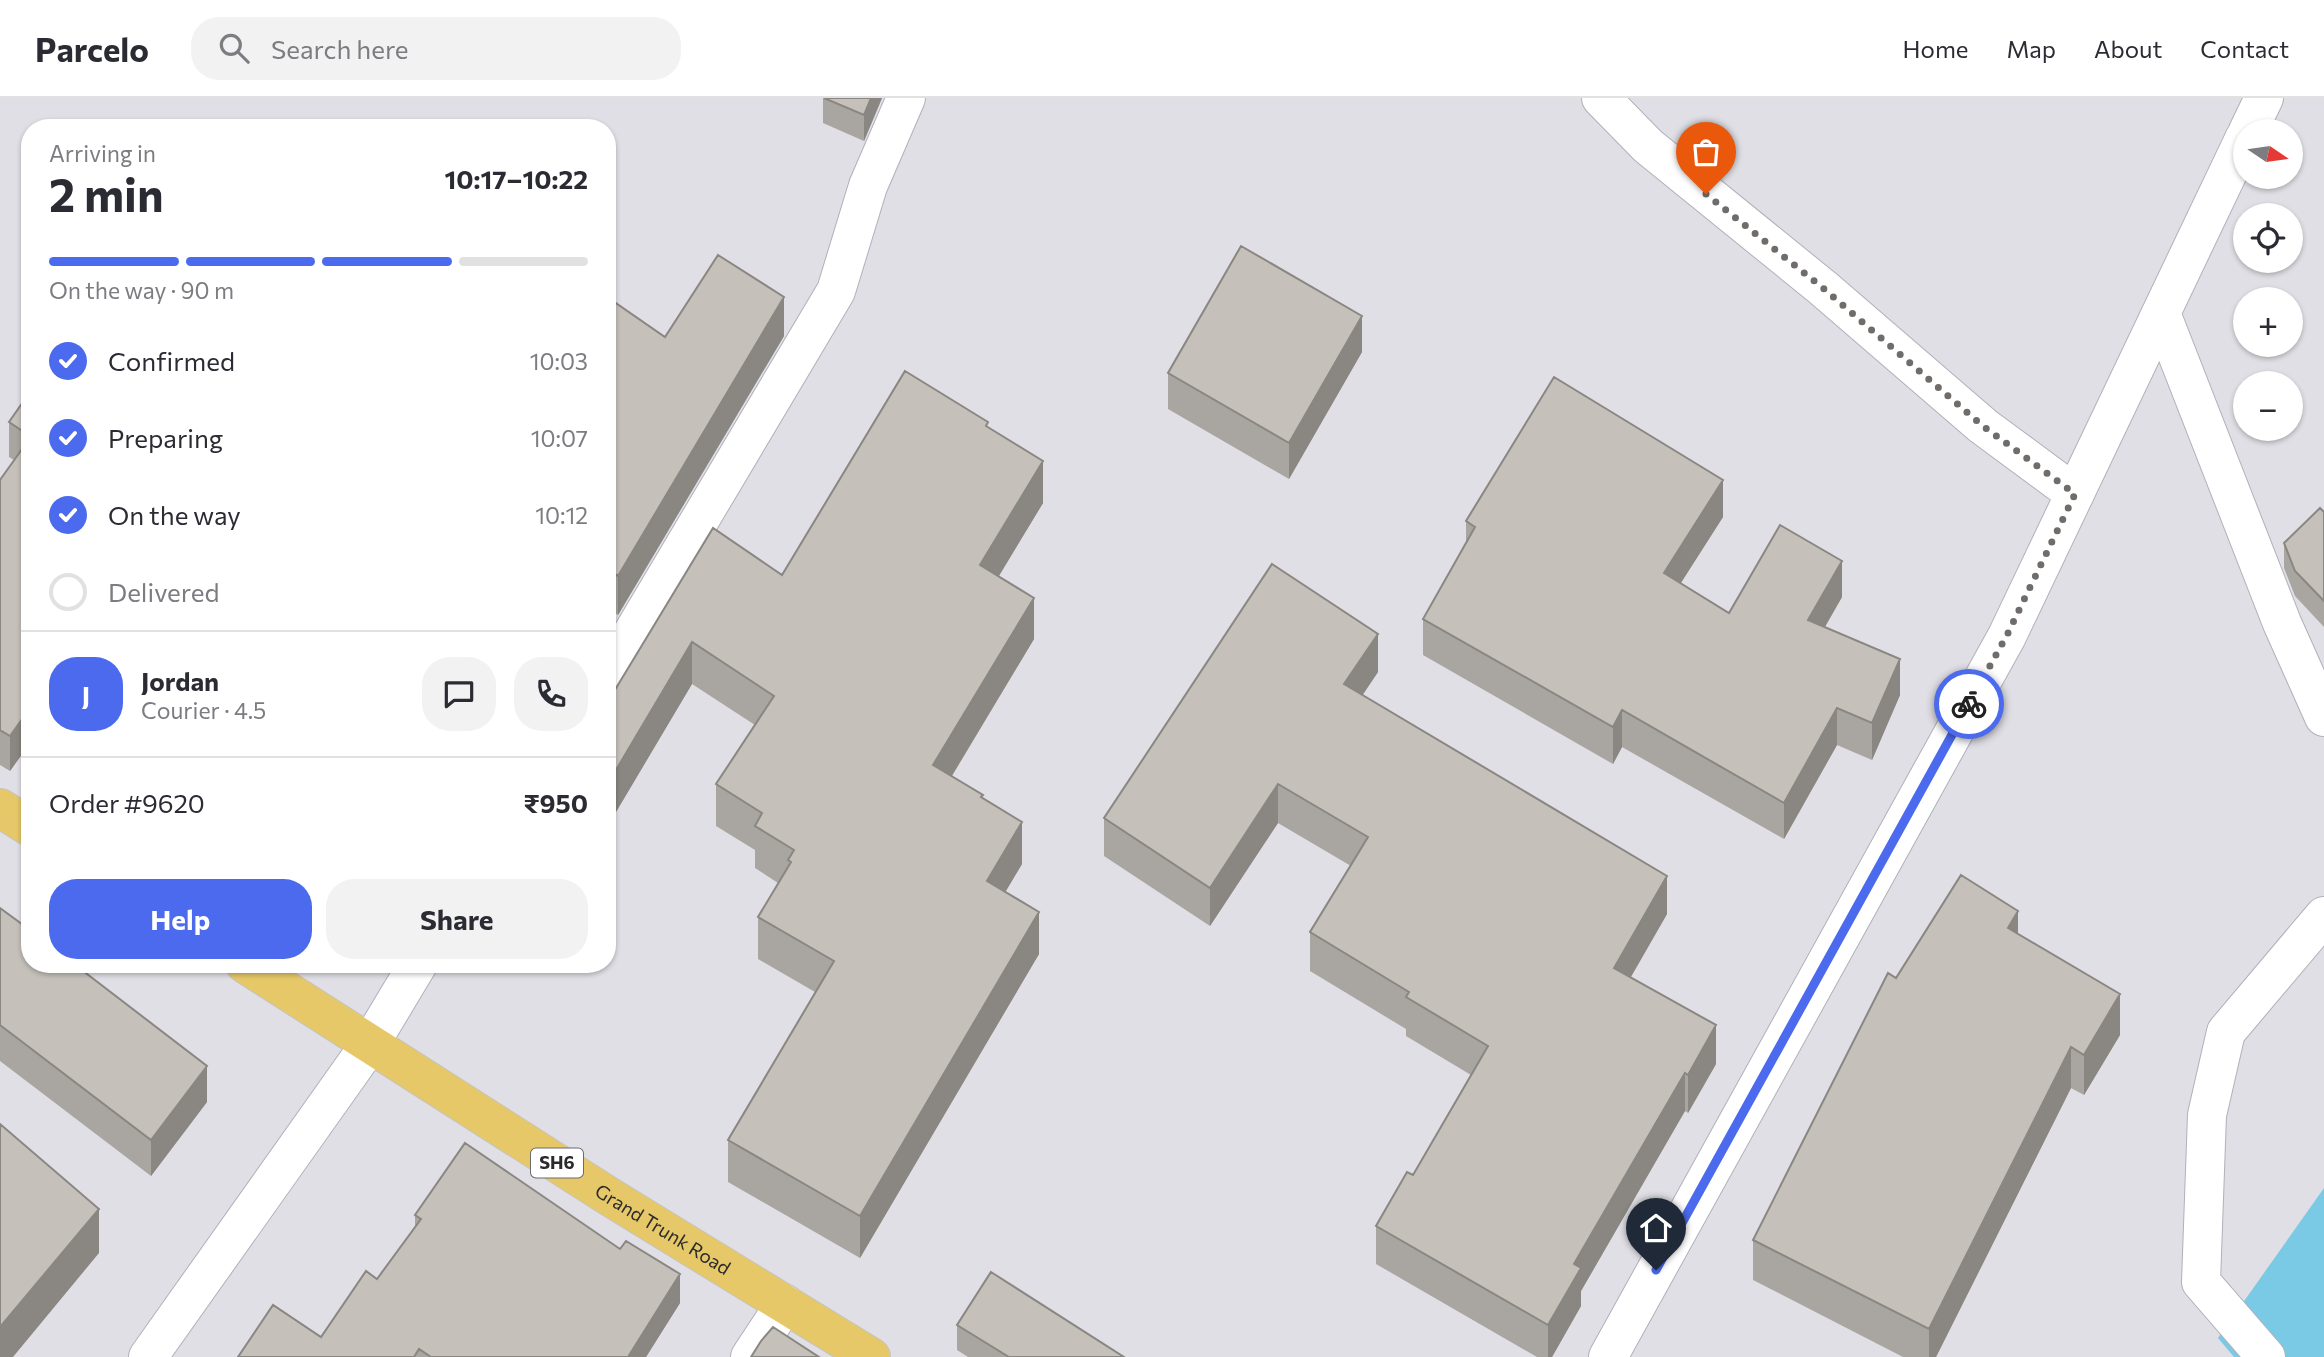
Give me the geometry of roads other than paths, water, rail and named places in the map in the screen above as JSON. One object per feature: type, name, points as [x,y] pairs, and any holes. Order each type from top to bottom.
[{"type":"main road","points":[[0,808],[21,821]]},
{"type":"main road","name":"Grand Trunk Road","points":[[259,973],[610,1198],[871,1357]]},
{"type":"street","points":[[616,661],[836,291],[867,186],[906,98]]},
{"type":"street","points":[[1601,98],[1648,146],[1823,288],[1983,426],[2075,494]]},
{"type":"street","points":[[2254,119],[2264,98]]},
{"type":"street","points":[[1608,1357],[2007,635],[2233,162]]},
{"type":"street","points":[[2161,313],[2282,623],[2324,717]]},
{"type":"street","points":[[2266,1357],[2201,1282],[2207,1115],[2226,1032],[2324,916]]},
{"type":"street","points":[[148,1357],[370,1044],[413,973]]},
{"type":"street","points":[[750,1357],[785,1304]]},
{"type":"water","points":[[2324,1188],[2324,1357],[2234,1357],[2218,1338]]}]
